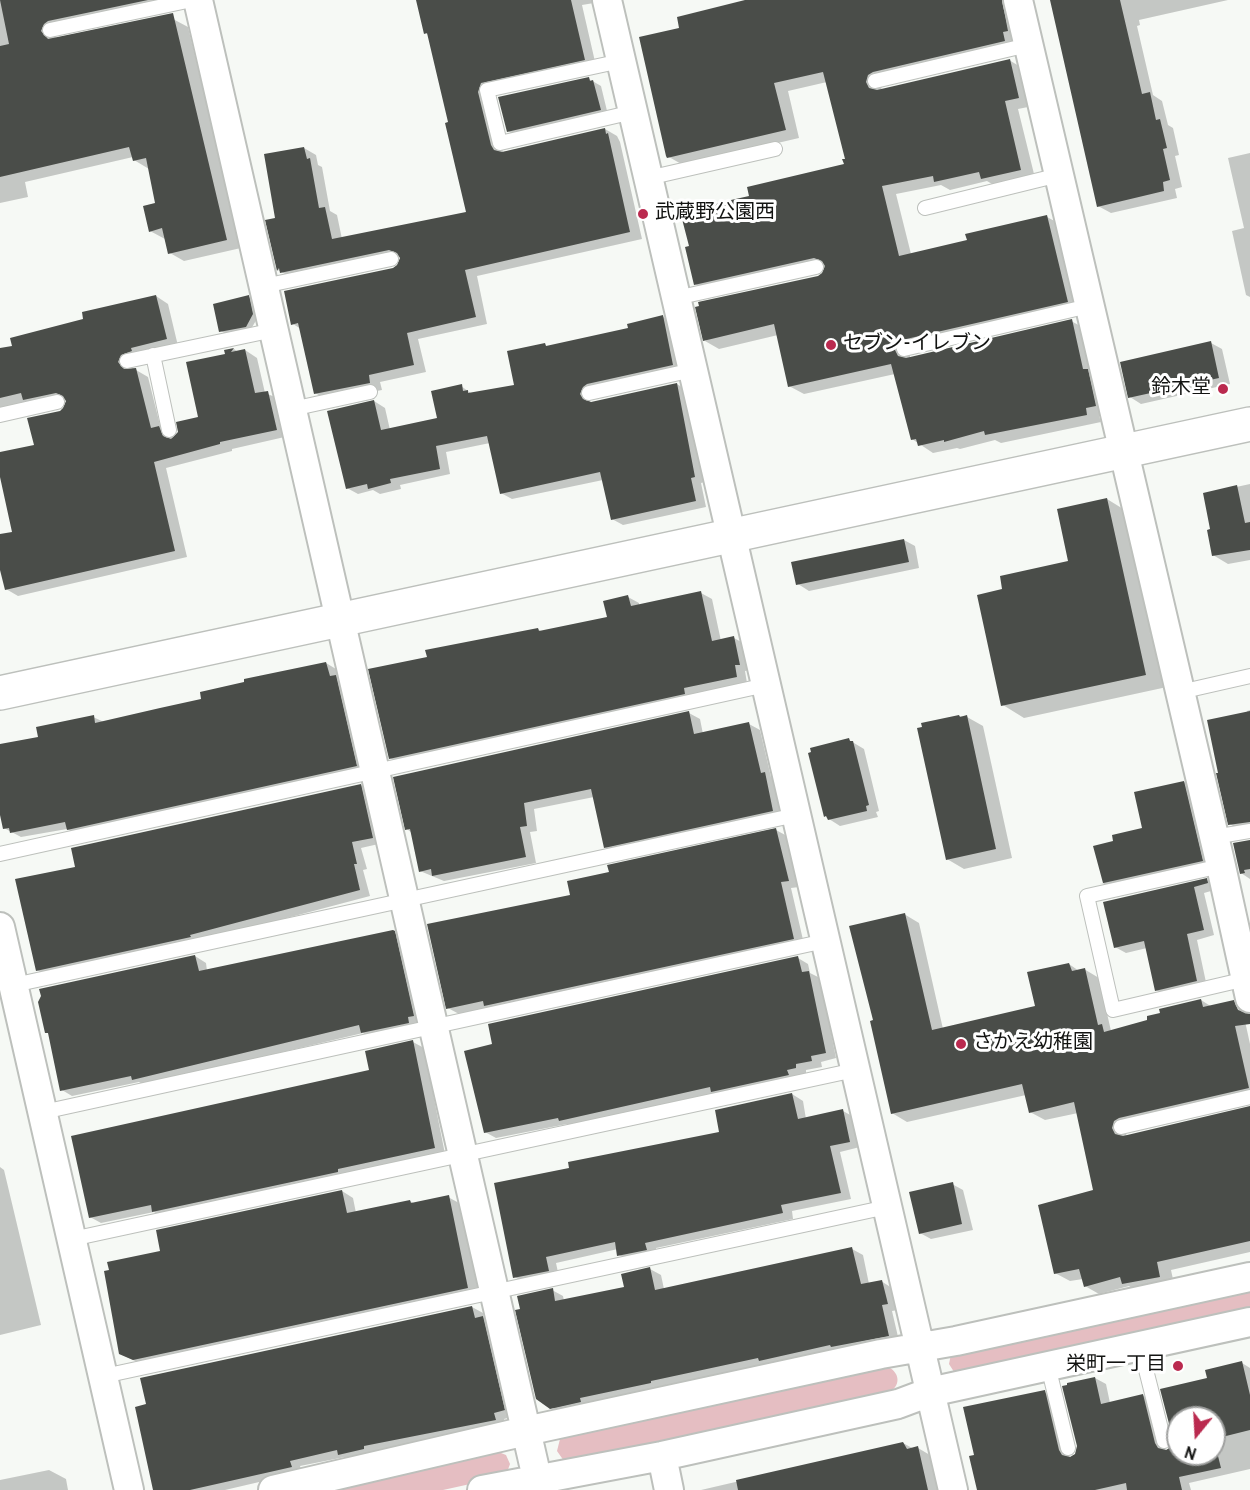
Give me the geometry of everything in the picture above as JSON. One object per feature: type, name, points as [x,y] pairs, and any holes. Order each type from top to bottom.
[{"type":"street","points":[[198,0],[537,1478]]},
{"type":"street","points":[[607,0],[953,1490]]},
{"type":"street","points":[[1018,0],[1248,989]]},
{"type":"street","points":[[0,693],[1250,423]]},
{"type":"street","points":[[0,927],[129,1490]]},
{"type":"street","points":[[273,1490],[526,1431],[870,1356],[919,1348],[1250,1277]]},
{"type":"street","points":[[482,1490],[662,1456],[898,1404],[930,1392],[1250,1322]]},
{"type":"street","points":[[662,1456],[669,1490]]},
{"type":"lane","points":[[50,30],[192,0]]},
{"type":"lane","points":[[875,81],[1028,45]]},
{"type":"lane","points":[[621,61],[487,90],[501,143],[633,112]]},
{"type":"lane","points":[[648,178],[775,149]]},
{"type":"lane","points":[[924,208],[1059,175]]},
{"type":"lane","points":[[264,286],[391,259]]},
{"type":"lane","points":[[676,298],[816,267]]},
{"type":"lane","points":[[904,349],[1089,306]]},
{"type":"lane","points":[[127,361],[274,330]]},
{"type":"lane","points":[[153,355],[169,430]]},
{"type":"lane","points":[[589,393],[693,370]]},
{"type":"lane","points":[[292,409],[370,392]]},
{"type":"lane","points":[[0,415],[57,402]]},
{"type":"lane","points":[[1180,692],[1250,676]]},
{"type":"lane","points":[[0,854],[766,686]]},
{"type":"lane","points":[[14,985],[796,815]]},
{"type":"lane","points":[[1214,837],[1250,831]]},
{"type":"lane","points":[[1221,866],[1087,896],[1113,1010],[1248,989]]},
{"type":"lane","points":[[43,1112],[825,941]]},
{"type":"lane","points":[[72,1239],[855,1070]]},
{"type":"lane","points":[[1121,1127],[1250,1097]]},
{"type":"lane","points":[[104,1376],[887,1207]]},
{"type":"lane","points":[[1140,1346],[1164,1442]]},
{"type":"lane","points":[[1048,1366],[1068,1448]]},
{"type":"shaded area","points":[[1250,1286],[1250,1314],[956,1375],[949,1364],[951,1354]]},
{"type":"shaded area","points":[[886,1366],[894,1371],[897,1378],[894,1389],[890,1392],[569,1462],[564,1461],[557,1451],[560,1439],[564,1436]]},
{"type":"shaded area","points":[[496,1451],[506,1455],[510,1464],[506,1475],[443,1490],[317,1490]]},
{"type":"building","points":[[0,0],[148,0],[48,21],[41,31],[48,39],[173,13],[227,240],[168,254],[162,228],[149,232],[143,206],[155,203],[146,158],[133,161],[129,147],[0,177],[0,46],[9,44]]},
{"type":"building","points":[[416,0],[571,0],[585,60],[481,83],[478,92],[491,145],[494,150],[502,152],[605,128],[630,232],[465,270],[476,317],[407,333],[414,365],[369,375],[370,383],[314,394],[298,323],[291,325],[284,291],[393,268],[400,258],[397,253],[389,250],[280,273],[279,268],[277,271],[265,220],[275,218],[264,154],[304,147],[307,159],[310,158],[319,208],[325,207],[332,239],[466,212],[445,123],[448,122],[427,33],[424,34]]},
{"type":"building","points":[[745,0],[1002,0],[1008,31],[1003,32],[1005,41],[873,72],[868,75],[866,82],[869,88],[877,90],[1010,59],[1019,98],[1005,101],[1021,170],[981,179],[979,172],[934,182],[933,176],[882,186],[899,256],[967,240],[965,234],[1047,215],[1068,302],[902,340],[897,343],[895,350],[898,356],[906,358],[1072,319],[1083,369],[1088,369],[1096,406],[1086,408],[1087,415],[985,435],[984,431],[944,442],[944,440],[918,446],[916,439],[911,440],[891,364],[788,387],[774,324],[703,341],[695,307],[699,306],[698,302],[818,276],[825,266],[822,261],[814,258],[694,285],[685,247],[689,246],[682,219],[697,216],[695,208],[749,196],[747,187],[844,164],[842,159],[845,159],[823,72],[774,83],[786,130],[667,158],[639,37],[679,28],[677,17]]},
{"type":"building","points":[[1050,0],[1120,0],[1142,94],[1150,92],[1156,120],[1160,119],[1167,148],[1163,149],[1170,180],[1163,182],[1164,191],[1097,207]]},
{"type":"building","points":[[589,77],[590,81],[593,80],[601,110],[507,132],[498,97]]},
{"type":"building","points":[[156,295],[167,339],[131,348],[132,351],[121,355],[118,362],[124,369],[136,368],[151,428],[159,426],[163,436],[171,439],[178,432],[176,422],[198,417],[186,362],[225,354],[224,350],[234,348],[231,352],[245,349],[255,393],[268,391],[277,430],[220,442],[220,444],[154,462],[175,551],[5,590],[0,570],[0,534],[12,532],[0,477],[0,452],[34,445],[27,418],[60,411],[66,401],[63,396],[56,393],[23,400],[21,393],[0,398],[0,348],[12,346],[10,338],[83,319],[82,312]]},
{"type":"building","points":[[249,295],[253,314],[246,327],[219,332],[213,304]]},
{"type":"building","points":[[663,315],[673,365],[587,384],[580,394],[583,399],[591,402],[677,383],[695,477],[691,478],[696,501],[611,520],[600,472],[500,494],[487,436],[436,446],[440,469],[390,479],[391,483],[368,489],[367,484],[346,489],[327,411],[374,400],[381,430],[437,418],[431,391],[462,384],[463,391],[468,390],[468,393],[514,385],[507,351],[545,343],[546,346],[628,328],[627,324]]},
{"type":"building","points":[[1211,341],[1219,378],[1128,398],[1120,362]]},
{"type":"building","points":[[1237,485],[1245,523],[1250,522],[1250,550],[1212,556],[1207,530],[1210,529],[1203,493]]},
{"type":"building","points":[[1107,498],[1146,675],[1001,706],[977,595],[1002,589],[1000,576],[1068,561],[1057,509]]},
{"type":"building","points":[[904,539],[909,562],[796,585],[791,562]]},
{"type":"building","points":[[701,591],[712,641],[734,636],[740,665],[735,665],[737,677],[684,688],[685,694],[389,759],[368,669],[427,657],[425,650],[607,617],[603,601],[628,595],[631,606]]},
{"type":"building","points":[[326,662],[330,676],[336,675],[357,766],[67,830],[65,822],[10,833],[9,828],[3,829],[0,815],[0,744],[38,737],[36,727],[94,715],[95,723],[201,699],[200,692],[244,682],[244,679]]},
{"type":"building","points":[[689,711],[694,734],[749,722],[761,773],[765,772],[773,811],[604,848],[591,789],[524,803],[527,826],[520,827],[526,857],[432,876],[431,869],[419,872],[410,829],[405,830],[393,777]]},
{"type":"building","points":[[1250,711],[1250,822],[1228,825],[1207,720]]},
{"type":"building","points":[[959,715],[960,717],[967,715],[996,849],[946,860],[917,728],[922,727],[921,723]]},
{"type":"building","points":[[849,738],[853,741],[869,805],[866,806],[867,811],[828,820],[826,816],[824,817],[808,753],[811,752],[810,748]]},
{"type":"building","points":[[1184,781],[1203,861],[1099,884],[1103,883],[1093,846],[1113,841],[1112,835],[1142,828],[1134,792]]},
{"type":"building","points":[[361,784],[373,838],[352,842],[360,890],[190,935],[191,937],[36,971],[15,879],[75,867],[71,848]]},
{"type":"building","points":[[776,828],[789,881],[781,882],[794,939],[484,1006],[483,1001],[446,1009],[427,924],[570,895],[567,881],[609,872],[607,865]]},
{"type":"building","points":[[1250,840],[1250,869],[1240,874],[1233,843]]},
{"type":"building","points":[[1207,878],[1208,883],[1194,887],[1204,930],[1187,934],[1197,981],[1155,991],[1144,941],[1114,948],[1103,902]]},
{"type":"building","points":[[905,913],[932,1030],[1035,1006],[1027,972],[1069,963],[1072,971],[1085,968],[1098,1025],[1102,1024],[1104,1032],[1147,1020],[1147,1016],[1160,1013],[1159,1009],[1201,999],[1203,1007],[1234,1000],[1238,1010],[1250,1014],[1250,1024],[1235,1026],[1249,1088],[1119,1118],[1114,1121],[1112,1128],[1115,1134],[1123,1136],[1250,1106],[1250,1241],[1157,1262],[1160,1277],[1122,1284],[1120,1277],[1084,1287],[1079,1269],[1054,1274],[1038,1205],[1093,1190],[1074,1102],[1029,1113],[1022,1084],[891,1114],[870,1021],[873,1020],[849,926]]},
{"type":"building","points":[[393,930],[414,1016],[408,1017],[409,1023],[361,1033],[359,1025],[132,1080],[131,1076],[60,1091],[48,1033],[45,1033],[38,1002],[41,996],[39,989],[195,955],[199,971]]},
{"type":"building","points":[[798,956],[802,972],[809,971],[826,1053],[811,1056],[812,1061],[796,1064],[796,1068],[787,1070],[789,1075],[711,1092],[710,1087],[559,1121],[558,1118],[484,1133],[464,1051],[492,1044],[488,1024]]},
{"type":"building","points":[[413,1040],[435,1148],[338,1169],[338,1172],[152,1212],[151,1205],[89,1218],[71,1136],[369,1070],[365,1051]]},
{"type":"building","points":[[792,1093],[798,1119],[843,1109],[850,1142],[830,1146],[841,1193],[781,1205],[783,1213],[645,1243],[647,1250],[617,1256],[615,1242],[546,1257],[549,1271],[513,1278],[494,1183],[569,1168],[568,1162],[719,1132],[715,1110]]},
{"type":"building","points":[[953,1182],[962,1224],[919,1234],[909,1192]]},
{"type":"building","points":[[342,1190],[347,1213],[410,1200],[411,1203],[449,1195],[468,1288],[133,1360],[119,1354],[104,1271],[109,1270],[107,1262],[160,1251],[156,1230]]},
{"type":"building","points":[[852,1247],[861,1284],[882,1280],[888,1304],[882,1305],[889,1336],[831,1347],[830,1345],[759,1361],[758,1358],[651,1381],[651,1383],[580,1398],[581,1402],[550,1409],[536,1399],[515,1310],[520,1309],[517,1296],[553,1288],[555,1301],[624,1287],[621,1274],[650,1267],[655,1290]]},
{"type":"building","points":[[472,1306],[475,1318],[483,1316],[505,1410],[494,1413],[496,1420],[364,1446],[364,1449],[338,1455],[337,1450],[290,1461],[292,1467],[190,1490],[153,1490],[135,1407],[146,1404],[140,1378]]},
{"type":"building","points":[[1242,1361],[1250,1395],[1250,1430],[1226,1436],[1226,1406],[1166,1406],[1166,1412],[1160,1389],[1207,1378],[1205,1370]]},
{"type":"building","points":[[1095,1377],[1101,1404],[1143,1394],[1158,1448],[1166,1450],[1166,1466],[1220,1466],[1221,1468],[1179,1477],[1182,1490],[1127,1490],[1126,1483],[1095,1490],[977,1490],[969,1456],[974,1455],[963,1407],[1045,1390],[1059,1450],[1062,1455],[1070,1457],[1075,1454],[1077,1446],[1062,1386]]},
{"type":"building","points":[[903,1442],[907,1449],[918,1446],[928,1490],[738,1490],[736,1480]]},
{"type":"place","name":"武蔵野公園西","points":[[643,214]]},
{"type":"place","name":"セブン-イレブン","points":[[831,345]]},
{"type":"place","name":"鈴木堂","points":[[1223,389]]},
{"type":"place","name":"さかえ幼稚園","points":[[961,1044]]},
{"type":"place","name":"栄町一丁目","points":[[1178,1366]]}]
